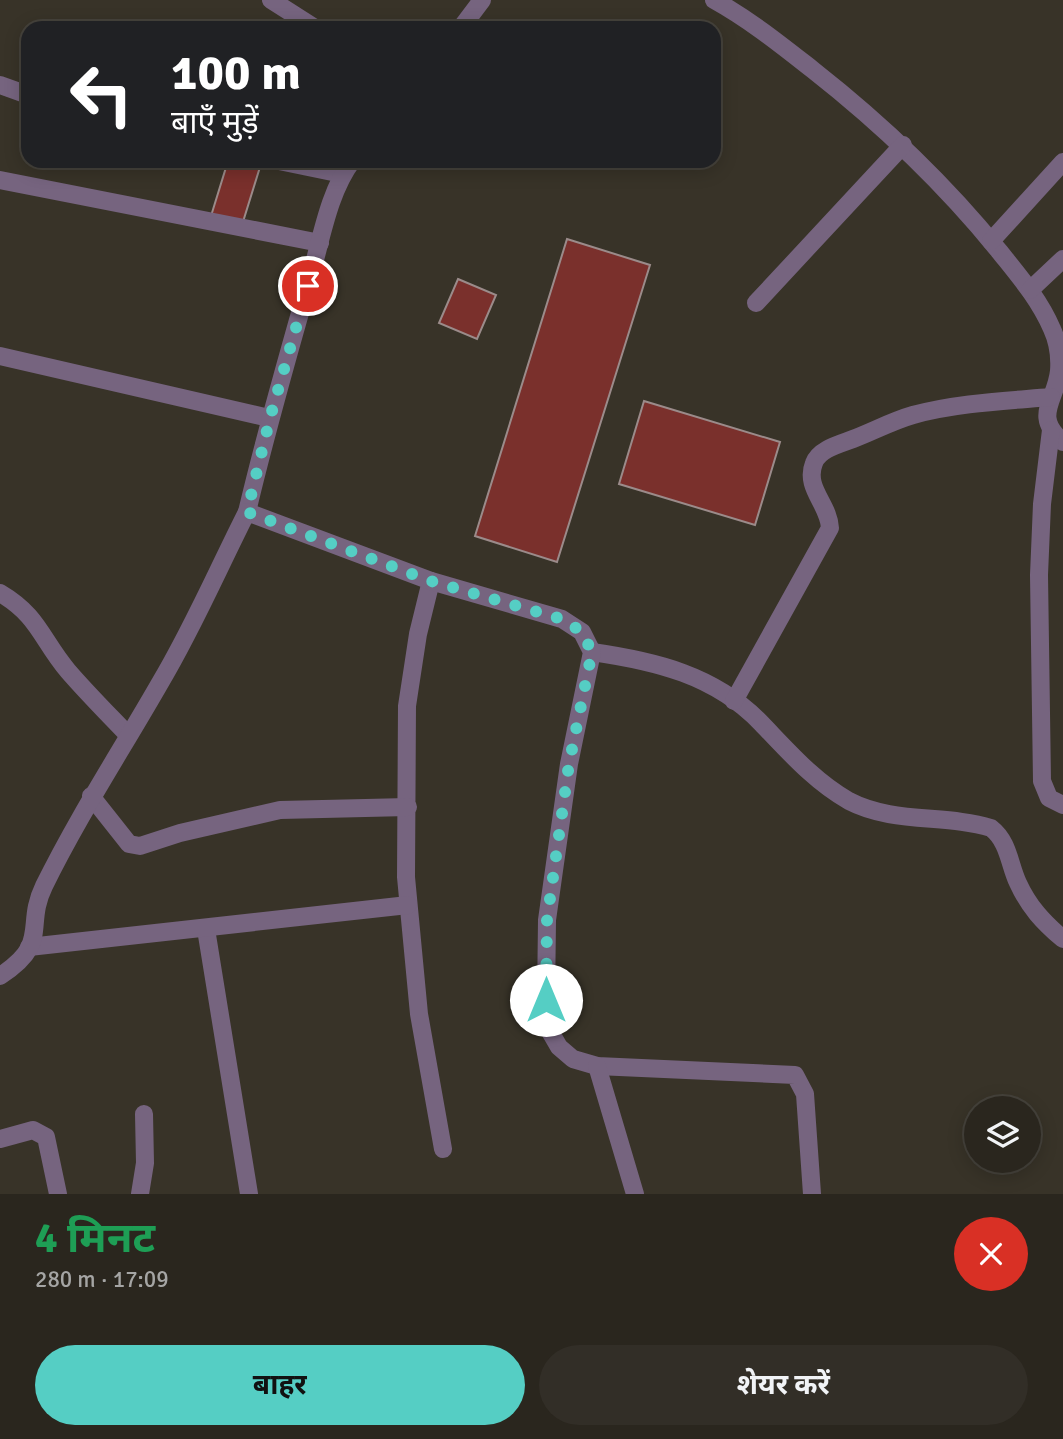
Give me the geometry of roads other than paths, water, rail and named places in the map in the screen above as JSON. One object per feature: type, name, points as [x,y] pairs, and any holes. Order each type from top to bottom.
[{"type":"street","points":[[271,0],[304,21]]},
{"type":"street","points":[[466,21],[482,0]]},
{"type":"street","points":[[726,3],[837,89],[903,145],[965,209],[1041,305],[1058,347],[1059,372],[1046,419],[1057,436],[1042,503],[1039,575],[1042,781],[1049,798],[1063,805]]},
{"type":"street","points":[[1,90],[21,94]]},
{"type":"street","points":[[755,303],[903,145]]},
{"type":"street","points":[[991,241],[1063,162]]},
{"type":"street","points":[[0,976],[22,962],[35,935],[40,894],[91,796],[162,680],[247,512],[270,418],[320,243],[347,168]]},
{"type":"street","points":[[0,180],[320,243]]},
{"type":"street","points":[[1030,290],[1063,259]]},
{"type":"street","points":[[0,356],[270,418]]},
{"type":"street","points":[[734,701],[830,528],[830,517],[812,485],[814,461],[824,451],[915,414],[977,404],[1051,397]]},
{"type":"street","points":[[247,512],[431,581],[562,619],[582,632],[592,652],[569,764],[547,920],[548,1028],[559,1047],[573,1059],[597,1066],[795,1075],[806,1094],[812,1194]]},
{"type":"street","points":[[431,581],[418,634],[407,706],[408,905],[419,1014],[443,1149]]},
{"type":"street","points":[[0,593],[22,606],[43,631],[66,669],[128,735]]},
{"type":"street","points":[[592,652],[662,664],[688,673],[734,701],[760,722],[808,772],[853,803],[897,814],[991,828],[1007,850],[1013,873],[1030,906],[1040,920],[1063,939]]},
{"type":"street","points":[[91,796],[129,844],[140,846],[180,833],[280,810],[408,807]]},
{"type":"street","points":[[29,947],[408,905]]},
{"type":"street","points":[[206,929],[249,1194]]},
{"type":"street","points":[[597,1066],[635,1194]]},
{"type":"street","points":[[140,1194],[145,1163],[144,1114]]},
{"type":"street","points":[[0,1139],[33,1130],[46,1137],[58,1194]]}]
